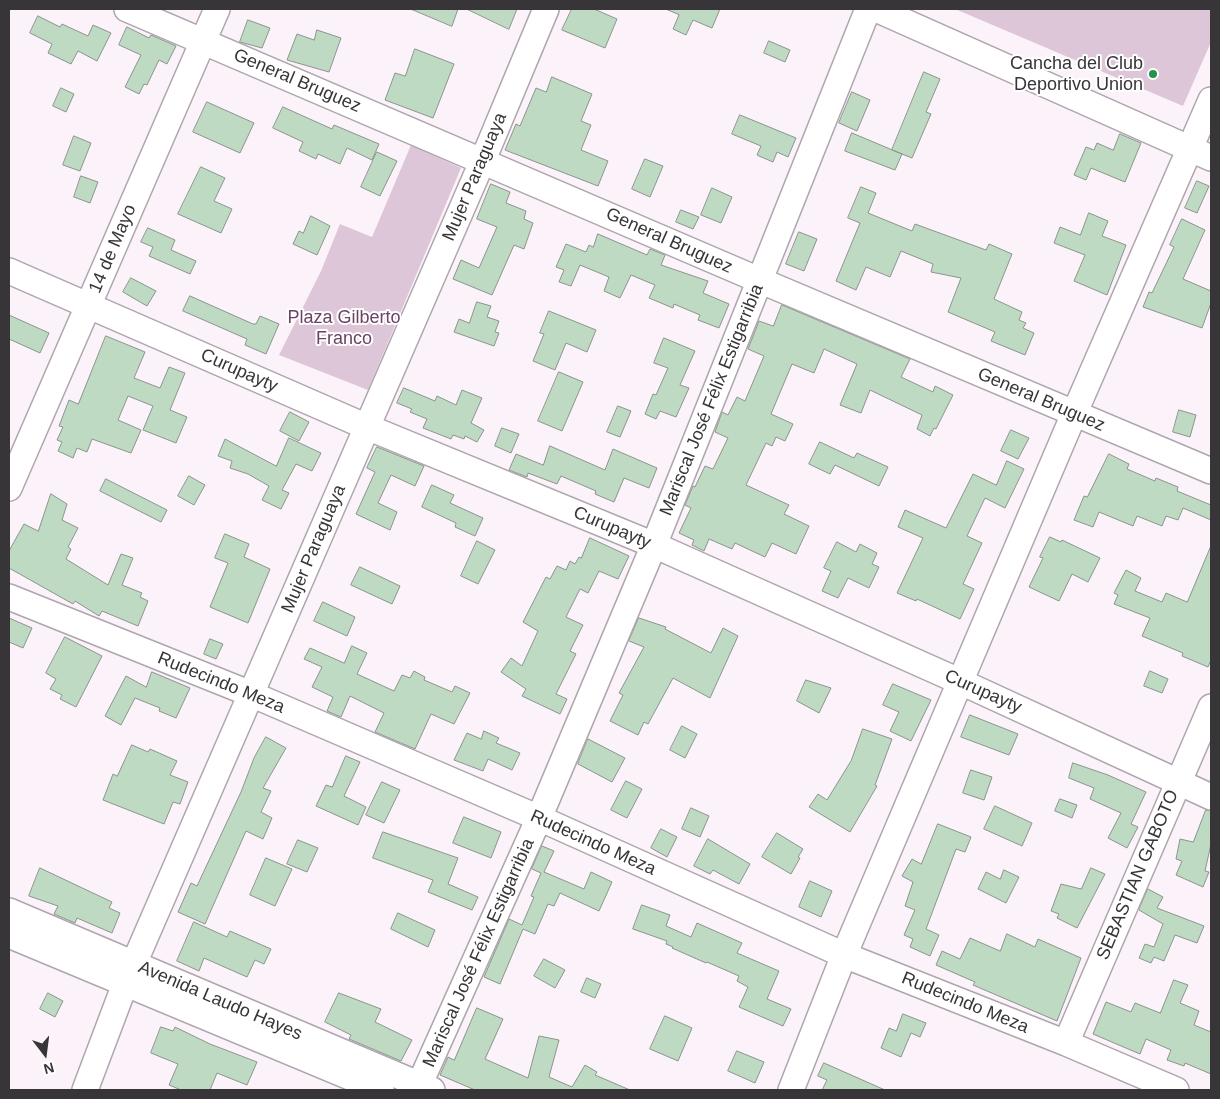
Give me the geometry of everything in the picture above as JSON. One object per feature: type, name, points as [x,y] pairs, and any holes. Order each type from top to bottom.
[{"type":"street","name":"General Bruguez","points":[[127,9],[483,160],[759,280],[1211,471]]},
{"type":"street","name":"14 de Mayo","points":[[9,488],[217,9]]},
{"type":"street","name":"Mujer Paraguaya","points":[[85,1090],[130,975],[483,160],[546,9]]},
{"type":"street","name":"Mariscal José Félix Estigarribia","points":[[422,1088],[539,818],[654,545],[868,9]]},
{"type":"street","points":[[876,9],[1201,154]]},
{"type":"street","points":[[791,1090],[844,955],[1074,414],[1201,154],[1211,100]]},
{"type":"street","name":"Curupayty","points":[[9,271],[367,426],[654,545],[961,682],[1211,797]]},
{"type":"street","name":"Rudecindo Meza","points":[[9,597],[251,694],[539,818],[844,955],[1066,1043],[1176,1090]]},
{"type":"street","name":"SEBASTIAN GABOTO","points":[[1066,1043],[1211,706]]},
{"type":"street","name":"Avenida Laudo Hayes","points":[[9,911],[130,975],[381,1090]]},
{"type":"street","name":"Avenida Laudo Hayes","points":[[9,935],[130,975],[422,1088]]},
{"type":"green space","name":"Cancha del Club Deportivo Union","points":[[955,9],[1211,9],[1211,42],[1183,106]]},
{"type":"green space","name":"Plaza Gilberto Franco","points":[[411,145],[461,168],[368,390],[279,355],[321,271],[340,224],[372,237]]},
{"type":"building","points":[[411,9],[458,9],[452,26]]},
{"type":"building","points":[[467,9],[517,9],[509,29]]},
{"type":"building","points":[[572,9],[594,9],[617,19],[605,48],[562,30]]},
{"type":"building","points":[[666,9],[720,9],[712,28],[693,20],[686,35],[673,29],[679,15]]},
{"type":"building","points":[[38,16],[60,27],[62,24],[88,36],[93,25],[111,33],[97,61],[78,51],[71,64],[48,53],[52,44],[30,33]]},
{"type":"building","points":[[248,20],[270,28],[262,48],[240,42]]},
{"type":"building","points":[[127,27],[149,38],[151,35],[176,46],[167,64],[159,60],[147,85],[144,84],[139,94],[125,87],[141,55],[119,45]]},
{"type":"building","points":[[317,30],[341,38],[329,72],[287,60],[297,34],[314,40]]},
{"type":"building","points":[[769,41],[790,50],[785,62],[764,53]]},
{"type":"building","points":[[415,49],[454,64],[433,118],[385,100],[395,73],[405,76]]},
{"type":"building","points":[[924,72],[940,79],[926,112],[931,114],[912,158],[892,150]]},
{"type":"building","points":[[552,77],[592,94],[581,121],[591,125],[581,150],[608,161],[598,186],[505,150],[516,124],[520,126],[536,88],[546,92]]},
{"type":"building","points":[[61,88],[74,94],[66,112],[53,106]]},
{"type":"building","points":[[852,92],[870,100],[857,131],[839,123]]},
{"type":"building","points":[[207,102],[254,123],[240,153],[193,132]]},
{"type":"building","points":[[283,107],[332,129],[334,125],[379,144],[372,160],[347,148],[340,164],[318,154],[316,159],[299,151],[303,142],[273,128]]},
{"type":"building","points":[[740,115],[796,138],[788,157],[777,152],[773,162],[757,155],[761,146],[732,134]]},
{"type":"building","points":[[852,133],[902,154],[895,170],[845,151]]},
{"type":"building","points":[[1120,134],[1141,143],[1125,182],[1091,168],[1086,180],[1074,175],[1086,147],[1094,150],[1097,143],[1113,150]]},
{"type":"building","points":[[74,136],[91,143],[80,171],[63,165]]},
{"type":"building","points":[[377,152],[397,161],[380,196],[361,187]]},
{"type":"building","points":[[645,159],[663,166],[650,197],[632,189]]},
{"type":"building","points":[[201,167],[225,178],[214,201],[232,209],[221,233],[178,214]]},
{"type":"building","points":[[81,176],[98,182],[90,203],[74,197]]},
{"type":"building","points":[[1197,181],[1209,186],[1197,213],[1185,208]]},
{"type":"building","points":[[491,184],[510,192],[506,203],[526,211],[524,219],[533,223],[524,249],[514,245],[492,295],[453,279],[461,260],[479,268],[497,227],[477,219]]},
{"type":"building","points":[[861,187],[876,193],[868,213],[912,231],[915,224],[986,250],[989,244],[1012,254],[994,299],[1022,312],[1019,320],[1026,323],[1023,328],[1034,333],[1025,355],[991,341],[995,332],[948,312],[961,278],[931,272],[933,264],[901,251],[890,277],[866,267],[856,290],[836,281],[860,223],[848,218]]},
{"type":"building","points":[[712,188],[732,197],[721,223],[701,215]]},
{"type":"building","points":[[681,210],[699,217],[693,229],[676,222]]},
{"type":"building","points":[[1089,213],[1108,221],[1102,236],[1126,245],[1107,295],[1074,281],[1085,255],[1054,243],[1060,227],[1080,235]]},
{"type":"building","points":[[311,216],[330,226],[317,255],[293,244],[299,231],[303,233]]},
{"type":"building","points":[[1182,219],[1205,230],[1183,279],[1211,291],[1211,303],[1202,328],[1143,307],[1149,292],[1152,293],[1174,247],[1170,245]]},
{"type":"building","points":[[148,228],[175,240],[171,250],[196,261],[190,274],[149,256],[153,247],[141,242]]},
{"type":"building","points":[[799,232],[817,239],[804,271],[786,264]]},
{"type":"building","points":[[598,234],[647,255],[650,249],[665,255],[661,265],[708,281],[703,293],[729,304],[719,328],[698,320],[700,315],[674,304],[673,308],[649,298],[655,285],[631,275],[620,298],[604,291],[609,277],[580,265],[571,286],[559,282],[564,270],[556,267],[566,244],[586,252],[589,245],[593,247]]},
{"type":"building","points":[[131,278],[156,291],[147,306],[123,292]]},
{"type":"building","points":[[190,296],[253,324],[256,324],[260,316],[279,324],[266,354],[245,345],[247,339],[183,311]]},
{"type":"building","points":[[477,302],[491,306],[487,317],[499,321],[495,332],[499,333],[494,346],[454,332],[459,319],[469,323]]},
{"type":"building","points":[[782,305],[910,359],[901,377],[933,392],[935,386],[953,395],[936,429],[934,428],[930,436],[917,429],[922,415],[870,390],[861,413],[840,405],[857,364],[824,349],[814,373],[792,364],[771,414],[793,424],[785,441],[776,437],[772,446],[766,443],[746,485],[789,505],[784,514],[809,526],[796,554],[772,543],[765,557],[735,543],[732,549],[709,539],[704,551],[692,545],[694,540],[679,533],[691,508],[685,505],[693,486],[695,487],[705,466],[713,469],[728,438],[715,432],[722,412],[728,415],[737,397],[745,401],[764,356],[748,349],[759,321],[773,326]]},
{"type":"building","points":[[549,311],[596,330],[587,352],[566,343],[555,370],[533,361],[544,334],[540,333]]},
{"type":"building","points":[[9,315],[49,333],[40,353],[9,339]]},
{"type":"building","points":[[106,336],[145,352],[134,378],[160,388],[169,367],[185,373],[170,410],[187,417],[176,443],[143,430],[153,406],[128,396],[118,420],[141,430],[131,453],[92,439],[87,452],[77,448],[73,458],[58,451],[62,442],[57,440],[63,427],[59,426],[69,400],[78,404]]},
{"type":"building","points":[[664,338],[695,351],[680,385],[689,388],[676,417],[660,411],[656,419],[645,414],[653,394],[656,395],[668,368],[654,363]]},
{"type":"building","points":[[559,372],[583,382],[562,431],[538,421]]},
{"type":"building","points":[[404,388],[435,401],[437,396],[456,405],[462,390],[482,398],[471,423],[484,430],[477,442],[465,436],[464,439],[453,435],[451,439],[423,428],[427,419],[410,412],[412,409],[397,403]]},
{"type":"building","points":[[618,406],[631,411],[620,437],[607,432]]},
{"type":"building","points":[[1179,410],[1196,415],[1190,437],[1173,432]]},
{"type":"building","points":[[290,412],[309,422],[299,441],[280,431]]},
{"type":"building","points":[[502,428],[519,434],[511,453],[495,446]]},
{"type":"building","points":[[1011,430],[1029,438],[1018,459],[1001,451]]},
{"type":"building","points":[[289,438],[321,453],[312,471],[296,464],[282,490],[289,493],[281,509],[262,500],[269,486],[248,474],[230,468],[232,461],[218,456],[225,439],[276,466]]},
{"type":"building","points":[[820,442],[854,458],[857,453],[888,467],[879,486],[835,465],[830,474],[809,464]]},
{"type":"building","points":[[550,446],[605,470],[613,449],[657,468],[649,488],[624,478],[614,502],[595,494],[596,491],[561,476],[557,484],[528,473],[527,477],[509,470],[516,454],[543,465]]},
{"type":"building","points":[[377,447],[424,466],[415,486],[391,475],[378,503],[397,512],[390,530],[356,514],[375,472],[367,468]]},
{"type":"building","points":[[1109,454],[1129,464],[1127,469],[1155,481],[1156,478],[1178,487],[1177,491],[1211,505],[1211,520],[1183,508],[1178,520],[1166,516],[1162,526],[1137,516],[1133,526],[1099,512],[1093,527],[1074,520],[1084,496],[1087,497]]},
{"type":"building","points":[[1007,461],[1024,469],[1005,508],[985,498],[967,536],[982,543],[963,584],[974,589],[960,619],[917,599],[916,601],[897,593],[923,538],[898,527],[905,510],[946,528],[973,474],[996,485]]},
{"type":"building","points":[[189,476],[205,485],[194,505],[178,496]]},
{"type":"building","points":[[106,479],[167,510],[161,522],[100,491]]},
{"type":"building","points":[[432,485],[454,495],[450,503],[483,518],[475,536],[455,527],[456,523],[422,507]]},
{"type":"building","points":[[51,494],[67,504],[62,520],[78,528],[68,547],[71,549],[66,559],[108,585],[121,554],[133,558],[122,585],[142,593],[140,597],[148,601],[138,626],[102,611],[99,616],[75,601],[73,604],[9,568],[9,551],[24,524],[38,531]]},
{"type":"building","points":[[225,534],[249,544],[244,557],[270,569],[248,623],[210,607],[228,563],[215,558]]},
{"type":"building","points":[[1050,537],[1061,542],[1062,540],[1100,558],[1088,582],[1072,574],[1059,601],[1029,587],[1043,558],[1040,557]]},
{"type":"building","points":[[590,538],[629,556],[618,579],[599,571],[588,593],[580,589],[566,617],[583,625],[570,651],[576,654],[556,694],[567,699],[560,714],[522,696],[526,689],[501,672],[511,658],[522,666],[538,631],[523,622],[546,577],[550,579],[557,566],[566,570],[570,561],[575,564],[579,557],[581,558]]},
{"type":"building","points":[[477,541],[495,550],[478,584],[461,576]]},
{"type":"building","points":[[837,542],[856,552],[860,544],[877,553],[872,564],[879,567],[869,588],[848,578],[838,598],[822,591],[831,571],[824,568]]},
{"type":"building","points":[[1211,546],[1211,660],[1208,667],[1182,656],[1183,653],[1142,636],[1150,618],[1114,604],[1118,595],[1114,593],[1126,570],[1141,578],[1135,591],[1162,602],[1166,593],[1187,602]]},
{"type":"building","points":[[360,567],[400,586],[392,604],[351,585]]},
{"type":"building","points":[[323,602],[355,617],[347,636],[314,621]]},
{"type":"building","points":[[9,618],[32,628],[23,648],[9,642]]},
{"type":"building","points":[[639,618],[666,627],[665,629],[711,653],[723,628],[738,636],[710,698],[673,678],[648,724],[644,722],[638,735],[610,721],[623,695],[619,693],[644,647],[629,641]]},
{"type":"building","points":[[65,637],[102,656],[76,707],[60,699],[62,695],[50,689],[56,679],[46,673]]},
{"type":"building","points":[[210,639],[223,644],[216,659],[204,654]]},
{"type":"building","points":[[352,646],[367,653],[357,674],[394,691],[402,675],[410,678],[414,671],[425,677],[424,680],[452,692],[455,686],[470,693],[454,724],[431,714],[415,749],[375,732],[384,713],[350,696],[341,717],[327,711],[333,697],[312,687],[322,667],[304,659],[310,648],[344,663]]},
{"type":"building","points":[[1150,671],[1168,679],[1162,693],[1144,686]]},
{"type":"building","points":[[152,672],[190,688],[176,718],[159,711],[160,708],[135,698],[121,725],[105,716],[126,676],[146,687]]},
{"type":"building","points":[[806,680],[831,688],[819,713],[797,701]]},
{"type":"building","points":[[893,684],[931,700],[911,741],[890,731],[899,712],[883,705]]},
{"type":"building","points":[[970,715],[1018,734],[1009,755],[961,737]]},
{"type":"building","points":[[682,726],[697,734],[685,758],[670,750]]},
{"type":"building","points":[[863,729],[892,739],[875,785],[877,786],[850,832],[809,807],[818,794],[827,800],[851,761]]},
{"type":"building","points":[[484,731],[499,738],[496,743],[520,753],[512,770],[488,759],[483,771],[454,760],[467,733],[481,739]]},
{"type":"building","points":[[266,737],[286,748],[263,788],[271,791],[261,812],[272,818],[263,839],[246,831],[205,924],[178,912],[191,883],[197,886],[241,792],[254,758]]},
{"type":"building","points":[[588,739],[625,758],[612,782],[578,764]]},
{"type":"building","points":[[132,745],[148,752],[150,749],[177,761],[170,775],[188,782],[180,804],[173,802],[164,824],[103,800],[113,774],[117,776]]},
{"type":"building","points":[[346,756],[360,762],[344,796],[366,807],[358,825],[316,806],[326,785],[332,787]]},
{"type":"building","points":[[1073,763],[1108,775],[1146,792],[1131,824],[1138,827],[1127,848],[1108,838],[1121,813],[1090,799],[1094,788],[1069,778]]},
{"type":"building","points":[[971,770],[992,777],[984,800],[963,793]]},
{"type":"building","points":[[626,781],[642,789],[627,818],[611,810]]},
{"type":"building","points":[[382,782],[400,790],[384,823],[366,815]]},
{"type":"building","points":[[1060,799],[1077,805],[1072,818],[1055,811]]},
{"type":"building","points":[[995,806],[1032,823],[1022,846],[984,829]]},
{"type":"building","points":[[691,808],[709,816],[700,837],[682,829]]},
{"type":"building","points":[[1206,810],[1211,811],[1211,844],[1205,871],[1209,872],[1203,887],[1176,875],[1182,861],[1176,859],[1180,839],[1193,842]]},
{"type":"building","points":[[464,817],[501,832],[491,858],[453,843]]},
{"type":"building","points":[[938,824],[971,837],[965,852],[956,849],[926,929],[939,935],[930,956],[910,947],[913,939],[904,935],[915,910],[905,906],[913,882],[902,876],[912,859],[921,864]]},
{"type":"building","points":[[661,829],[677,837],[667,857],[651,848]]},
{"type":"building","points":[[383,832],[458,858],[448,884],[478,897],[472,910],[428,892],[433,880],[373,858]]},
{"type":"building","points":[[777,833],[803,849],[791,874],[762,857]]},
{"type":"building","points":[[708,839],[750,864],[739,884],[713,870],[710,874],[694,866]]},
{"type":"building","points":[[298,840],[318,848],[307,872],[287,864]]},
{"type":"building","points":[[542,846],[554,851],[544,872],[584,889],[591,872],[612,882],[599,911],[560,893],[554,906],[548,904],[535,934],[523,929],[500,984],[484,977],[509,919],[522,925],[534,897],[531,896],[541,873],[532,869]]},
{"type":"building","points":[[266,858],[292,869],[275,906],[250,895]]},
{"type":"building","points":[[40,868],[112,902],[109,908],[120,913],[112,933],[77,918],[75,923],[54,914],[58,906],[29,896]]},
{"type":"building","points":[[1091,868],[1105,874],[1077,928],[1057,918],[1059,914],[1051,911],[1061,884],[1081,889]]},
{"type":"building","points":[[1004,870],[1019,877],[1006,903],[978,889],[986,872],[1000,879]]},
{"type":"building","points":[[810,881],[832,891],[821,917],[799,907]]},
{"type":"building","points":[[1148,889],[1163,897],[1157,908],[1204,926],[1197,943],[1175,935],[1164,961],[1154,957],[1151,963],[1139,958],[1145,944],[1154,947],[1163,924],[1139,910]]},
{"type":"building","points":[[642,905],[670,915],[666,926],[691,937],[697,923],[742,943],[737,953],[779,971],[767,999],[791,1009],[783,1026],[739,1007],[748,987],[737,981],[739,976],[672,948],[666,944],[667,941],[633,929]]},
{"type":"building","points":[[398,913],[435,930],[428,947],[391,929]]},
{"type":"building","points":[[194,922],[227,937],[230,931],[271,949],[264,964],[255,960],[247,977],[204,958],[199,971],[177,961]]},
{"type":"building","points":[[1007,934],[1035,947],[1038,939],[1081,958],[1057,1021],[973,985],[975,982],[936,965],[942,951],[960,959],[970,938],[1000,951]]},
{"type":"building","points":[[544,959],[565,970],[555,988],[534,976]]},
{"type":"building","points":[[587,978],[601,984],[595,998],[581,992]]},
{"type":"building","points":[[1174,980],[1188,985],[1180,1003],[1199,1011],[1194,1025],[1211,1032],[1211,1074],[1185,1063],[1184,1066],[1167,1060],[1171,1050],[1146,1039],[1140,1054],[1093,1034],[1106,1002],[1131,1012],[1135,1003],[1160,1013]]},
{"type":"building","points":[[48,993],[63,1001],[55,1017],[40,1009]]},
{"type":"building","points":[[339,993],[381,1009],[375,1022],[412,1040],[401,1061],[349,1039],[351,1035],[325,1022]]},
{"type":"building","points":[[477,1008],[503,1019],[485,1059],[528,1078],[539,1036],[559,1040],[549,1077],[572,1087],[585,1065],[597,1072],[595,1075],[630,1090],[475,1090],[440,1075],[448,1057],[454,1060]]},
{"type":"building","points":[[903,1014],[926,1023],[920,1037],[911,1033],[901,1057],[881,1048],[889,1028],[896,1031]]},
{"type":"building","points":[[665,1016],[692,1028],[678,1061],[650,1049]]},
{"type":"building","points":[[161,1027],[173,1031],[175,1027],[210,1044],[257,1062],[247,1085],[217,1073],[210,1090],[181,1090],[169,1085],[178,1064],[151,1053]]},
{"type":"building","points":[[737,1051],[764,1062],[755,1083],[728,1071]]},
{"type":"building","points":[[824,1063],[885,1090],[822,1090],[827,1080],[818,1076]]},
{"type":"place","name":"Cancha del Club Deportivo Union","points":[[1153,74]]}]
